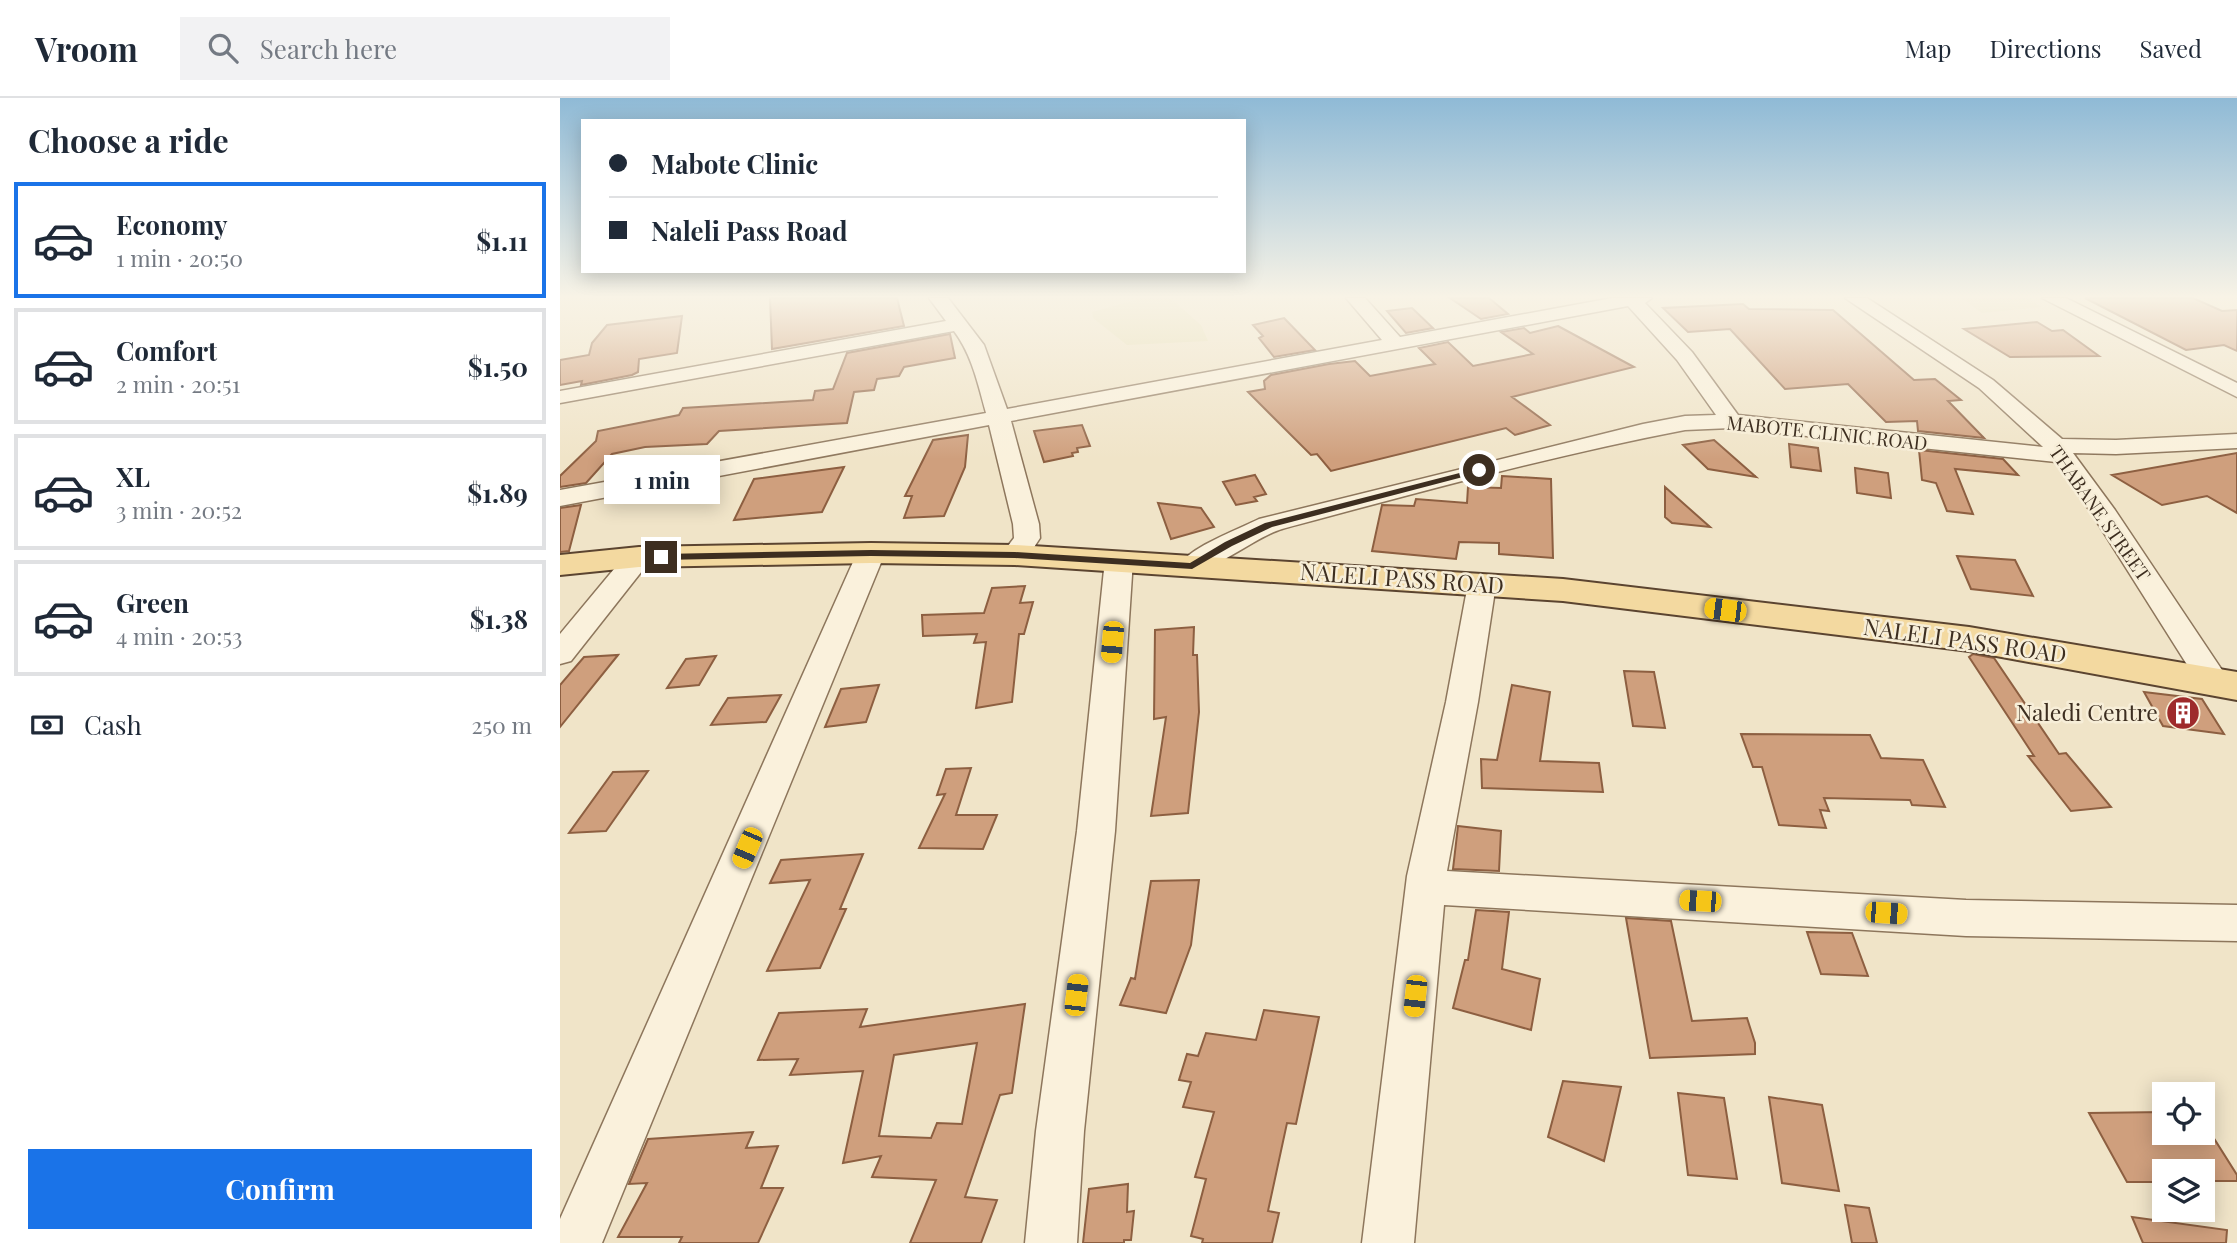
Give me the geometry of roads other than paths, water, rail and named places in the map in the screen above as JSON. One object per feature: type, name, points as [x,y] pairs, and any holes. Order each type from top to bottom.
[{"type":"main road","name":"NALELI PASS ROAD","points":[[560,565],[639,557],[871,553],[1015,555],[1482,584],[1563,590],[1969,639],[2226,684]]},
{"type":"street","points":[[560,397],[811,351]]},
{"type":"street","points":[[976,351],[999,419],[1026,524],[1027,538],[1015,555]]},
{"type":"street","points":[[560,498],[1357,351]]},
{"type":"street","points":[[1680,351],[1731,421]]},
{"type":"street","name":"THABANE STREET","points":[[1936,351],[1986,384],[2060,451],[2226,684]]},
{"type":"street","points":[[2158,351],[2237,391]]},
{"type":"street","name":"MABOTE CLINIC ROAD","points":[[1192,566],[1228,544],[1268,525],[1356,500],[1685,423],[1731,421],[2060,451],[2237,441]]},
{"type":"street","points":[[576,1243],[871,553]]},
{"type":"street","points":[[560,654],[639,557]]},
{"type":"street","points":[[1051,1243],[1060,1131],[1097,831],[1119,560]]},
{"type":"street","points":[[1388,1243],[1427,876],[1462,702],[1482,584]]},
{"type":"street","points":[[1427,887],[1966,918],[2237,923]]},
{"type":"place","name":"Naledi Centre","points":[[2183,713]]}]
